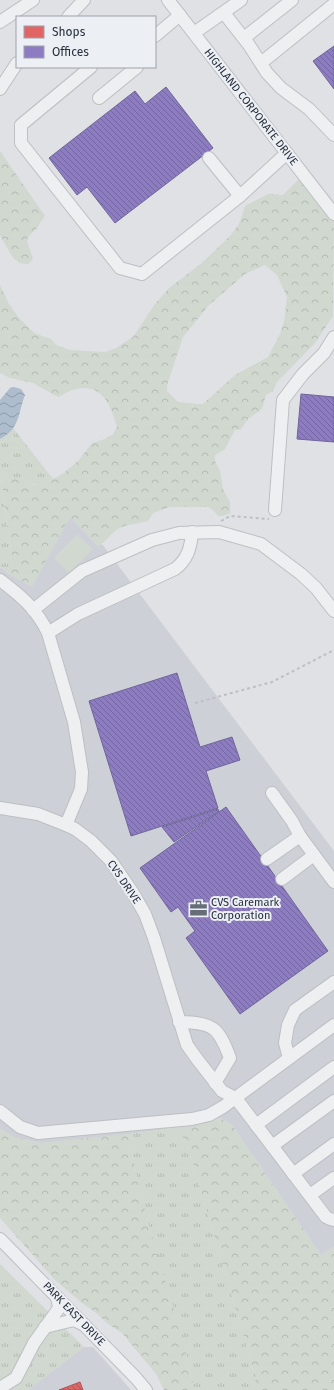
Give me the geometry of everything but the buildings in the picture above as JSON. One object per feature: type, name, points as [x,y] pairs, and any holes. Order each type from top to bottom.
[{"type":"street","points":[[1,20],[33,0]]},
{"type":"street","points":[[69,16],[84,0]]},
{"type":"street","points":[[194,33],[242,0]]},
{"type":"street","points":[[244,38],[292,0]]},
{"type":"street","name":"HIGHLAND CORPORATE DRIVE","points":[[173,2],[180,16],[334,214]]},
{"type":"street","points":[[261,63],[334,4]]},
{"type":"street","points":[[224,13],[244,38],[267,73],[281,88],[309,109],[334,135]]},
{"type":"street","points":[[156,35],[180,16]]},
{"type":"street","points":[[0,90],[16,65]]},
{"type":"street","points":[[90,68],[21,125],[21,143],[120,268],[142,274],[240,196],[287,153]]},
{"type":"street","points":[[99,98],[136,68]]},
{"type":"street","points":[[209,158],[240,196]]},
{"type":"street","points":[[275,515],[283,400],[303,374],[324,353],[334,337]]},
{"type":"street","points":[[48,634],[78,614],[174,569],[181,564],[189,553],[191,544],[198,532]]},
{"type":"street","points":[[33,610],[82,572],[152,540],[179,533],[219,532],[261,544],[301,574],[316,588],[334,611]]},
{"type":"street","points":[[0,580],[26,600],[44,625],[70,709],[78,744],[82,768],[82,781],[81,789],[66,825]]},
{"type":"street","points":[[272,793],[300,836],[334,882]]},
{"type":"street","name":"CVS DRIVE","points":[[0,808],[38,814],[66,825],[83,835],[102,851],[119,871],[134,893],[145,914],[154,938],[187,1045],[222,1091],[235,1098],[326,1217],[334,1220]]},
{"type":"street","points":[[268,859],[300,836]]},
{"type":"street","points":[[282,879],[314,855]]},
{"type":"street","points":[[289,1058],[285,1044],[288,1025],[295,1010],[334,982]]},
{"type":"street","points":[[180,1022],[196,1022],[212,1027],[223,1040],[230,1058],[215,1083]]},
{"type":"street","points":[[0,1110],[20,1127],[38,1133],[192,1119],[209,1115],[223,1108],[334,1025]]},
{"type":"street","points":[[256,1124],[334,1067]]},
{"type":"street","points":[[272,1146],[334,1101]]},
{"type":"street","points":[[293,1174],[334,1144]]},
{"type":"street","points":[[310,1195],[334,1178]]},
{"type":"street","name":"PARK EAST DRIVE","points":[[0,1239],[86,1326],[146,1390]]},
{"type":"street","points":[[0,1388],[16,1378],[34,1343],[59,1308],[57,1297]]},
{"type":"street","points":[[45,1327],[74,1320],[86,1326]]},
{"type":"path","points":[[198,532],[230,516],[275,515]]},
{"type":"path","points":[[195,703],[260,684],[272,682],[334,650]]},
{"type":"shaded area","points":[[70,517],[98,546],[102,544],[334,851],[334,1247],[321,1255],[232,1125],[222,1119],[210,1116],[179,1127],[122,1135],[41,1143],[16,1138],[0,1129],[0,567],[7,573],[32,586]]},
{"type":"shaded area","points":[[84,1347],[93,1347],[131,1390],[28,1390]]},
{"type":"green space","points":[[0,151],[45,216],[37,228],[28,237],[27,241],[33,259],[28,264],[20,263],[13,258],[0,235]]},
{"type":"green space","points":[[303,175],[334,212],[333,316],[315,343],[277,382],[273,391],[266,395],[262,409],[248,419],[241,429],[235,430],[225,449],[215,455],[215,461],[220,471],[223,489],[230,502],[230,513],[223,516],[218,516],[208,507],[169,507],[153,513],[148,521],[118,529],[98,546],[70,517],[32,587],[7,573],[12,559],[1,477],[10,476],[34,485],[44,484],[64,473],[79,460],[92,443],[105,439],[113,434],[117,427],[109,404],[93,389],[76,389],[58,397],[33,383],[10,378],[0,373],[0,285],[9,304],[19,318],[34,333],[51,339],[56,345],[69,350],[105,352],[116,348],[133,337],[155,304],[169,288],[202,263],[231,235],[239,224],[245,206],[268,194],[283,195]],"holes":[[[265,265],[277,275],[287,297],[284,322],[280,334],[268,357],[235,375],[203,404],[178,402],[167,391],[167,385],[183,337],[209,305],[245,274]]]},
{"type":"green space","points":[[13,428],[53,479],[39,485],[1,479],[12,559],[7,573],[0,567],[0,439]]},
{"type":"green space","points":[[77,534],[93,549],[69,573],[54,558]]},
{"type":"green space","points":[[210,1116],[222,1119],[232,1125],[321,1255],[334,1247],[334,1390],[253,1390],[256,1378],[192,1160],[179,1127]]},
{"type":"green space","points":[[179,1127],[192,1160],[256,1378],[253,1390],[195,1390],[187,1363],[186,1348],[161,1269],[139,1188],[129,1134]]},
{"type":"green space","points":[[0,1129],[16,1138],[41,1143],[129,1134],[146,1215],[186,1348],[187,1363],[195,1390],[164,1390],[156,1374],[122,1333],[108,1324],[55,1280],[0,1218]]},
{"type":"green space","points":[[0,1264],[84,1347],[28,1390],[0,1390]]},
{"type":"water","points":[[14,387],[21,389],[25,395],[15,425],[7,435],[0,439],[0,400],[10,388]]},
{"type":"place","name":"CVS Caremark Corporation","points":[[198,908]]}]
